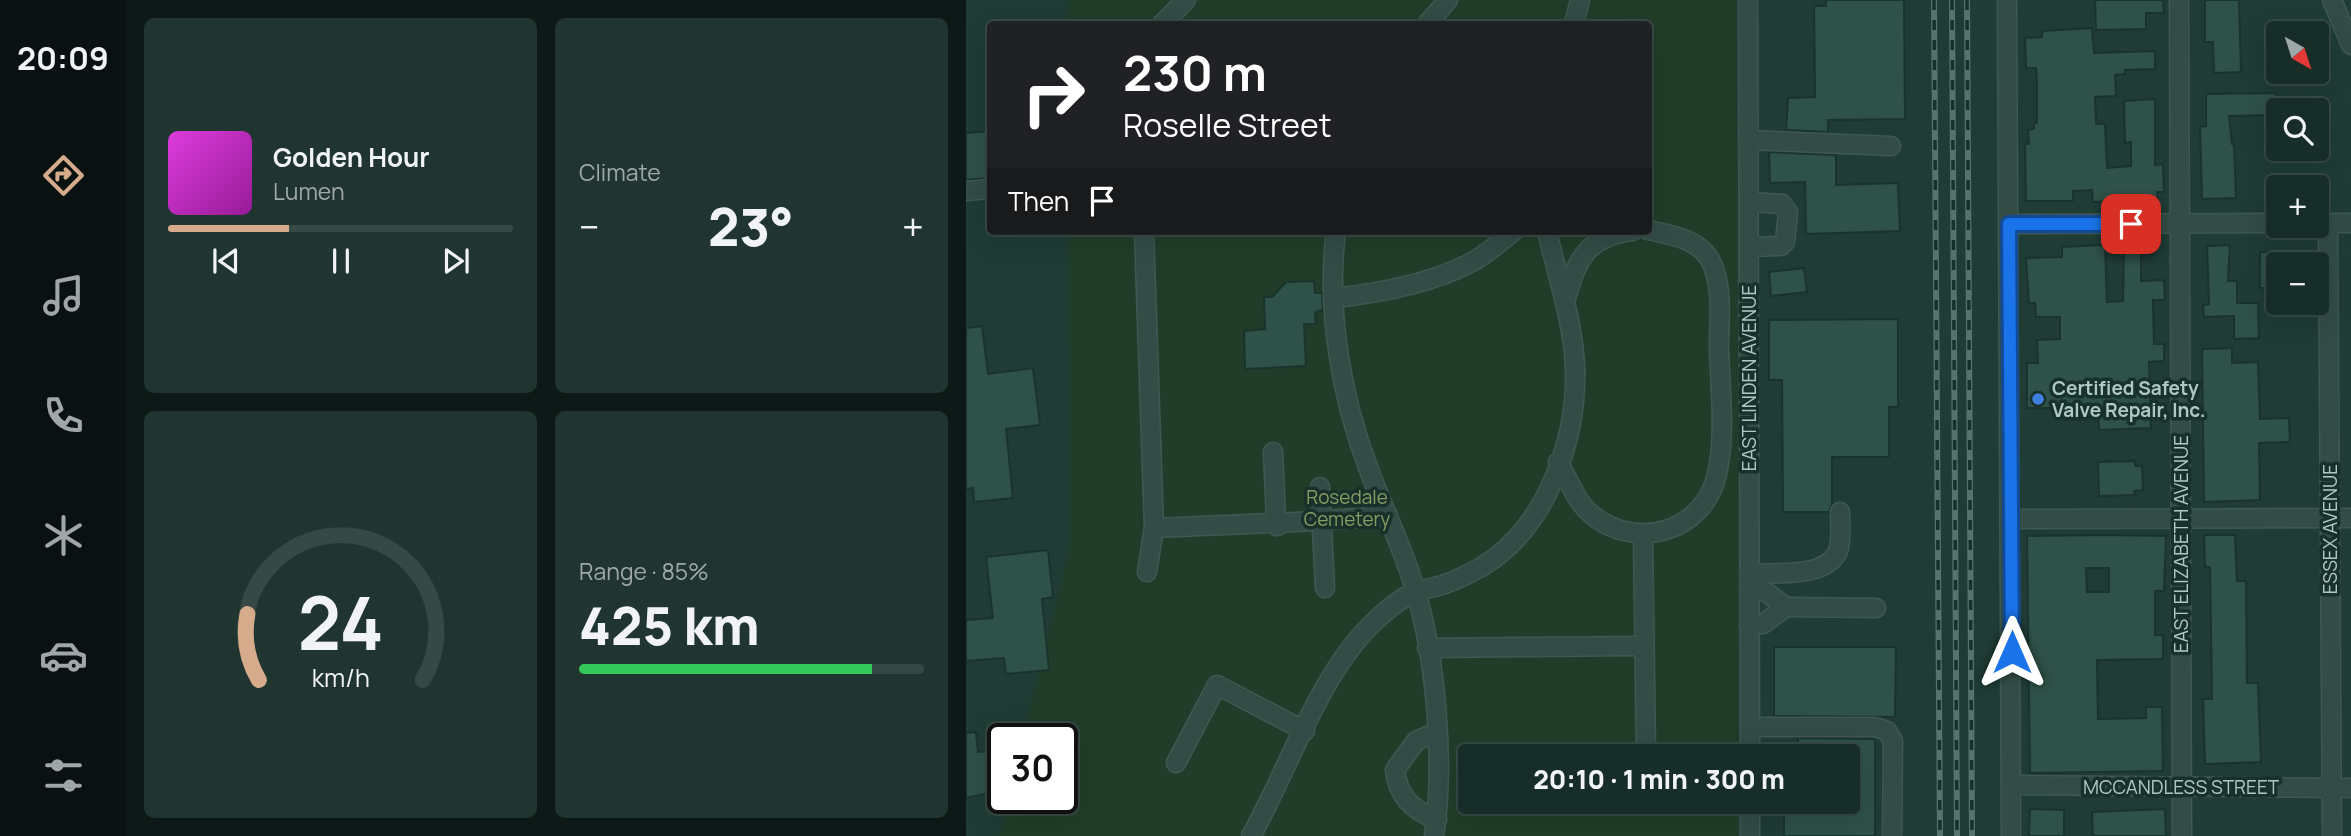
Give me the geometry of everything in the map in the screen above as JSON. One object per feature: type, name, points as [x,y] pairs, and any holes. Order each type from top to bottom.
[{"type":"street","points":[[1165,21],[1186,0]]},
{"type":"street","points":[[1430,21],[1448,0]]},
{"type":"street","points":[[1575,21],[1580,0]]},
{"type":"street","name":"EAST LINDEN AVENUE","points":[[1748,0],[1750,744]]},
{"type":"street","points":[[2007,0],[2011,836]]},
{"type":"street","name":"EAST ELIZABETH AVENUE","points":[[2179,0],[2182,836]]},
{"type":"street","points":[[2332,0],[2351,46]]},
{"type":"street","points":[[1748,140],[1891,146]]},
{"type":"street","points":[[966,191],[987,189]]},
{"type":"street","points":[[1749,202],[1782,204],[1788,212],[1785,242],[1781,246],[1749,247]]},
{"type":"street","points":[[2009,224],[2266,223]]},
{"type":"street","points":[[2329,223],[2351,223]]},
{"type":"street","points":[[1558,462],[1585,508],[1595,517],[1620,532],[1643,535],[1681,526],[1700,511],[1717,474],[1722,425],[1718,286],[1710,260],[1686,239],[1652,231]]},
{"type":"street","points":[[1144,235],[1154,528],[1147,572]]},
{"type":"street","points":[[1336,235],[1332,280],[1345,385],[1368,468],[1416,591],[1427,648],[1437,732],[1436,827]]},
{"type":"street","points":[[1335,298],[1393,288],[1440,275],[1471,262],[1508,235]]},
{"type":"street","points":[[1251,836],[1318,701],[1350,650],[1370,625],[1396,603],[1416,591],[1462,577],[1506,550],[1533,518],[1558,462],[1574,400],[1573,345],[1548,235]]},
{"type":"street","points":[[1564,304],[1581,257],[1597,242],[1610,235]]},
{"type":"street","name":"ESSEX AVENUE","points":[[2322,238],[2330,518],[2332,836]]},
{"type":"street","points":[[1273,452],[1276,522]]},
{"type":"street","points":[[1321,487],[1325,588]]},
{"type":"street","points":[[1749,582],[1825,565],[1838,551],[1840,512]]},
{"type":"street","points":[[1154,528],[1388,516]]},
{"type":"street","points":[[2011,519],[2351,518]]},
{"type":"street","points":[[1643,535],[1646,744]]},
{"type":"street","points":[[1749,582],[1786,607],[1876,608]]},
{"type":"street","points":[[1749,625],[1763,624],[1786,607]]},
{"type":"street","points":[[1427,648],[1643,646]]},
{"type":"street","points":[[1176,763],[1217,685],[1305,731]]},
{"type":"street","points":[[1750,727],[1875,727],[1887,731],[1893,741],[1892,836]]},
{"type":"street","points":[[1436,827],[1404,799],[1395,769],[1416,741],[1437,732]]},
{"type":"street","name":"MCCANDLESS STREET","points":[[2012,785],[2182,789],[2351,788]]},
{"type":"street","points":[[1750,814],[1750,836]]},
{"type":"green space","name":"Rosedale Cemetery","points":[[1068,0],[1736,0],[1738,744],[1458,744],[1458,814],[1738,814],[1738,836],[999,836],[1005,814],[1078,814],[1078,723],[1027,723],[1070,545],[1069,235],[1652,235],[1652,21],[1068,21]]},
{"type":"building","points":[[1826,0],[1904,0],[1905,119],[1828,120],[1828,132],[1786,130],[1788,98],[1815,97],[1814,6],[1826,6]]},
{"type":"building","points":[[2095,0],[2163,0],[2164,13],[2146,13],[2146,29],[2096,30]]},
{"type":"building","points":[[2205,0],[2239,0],[2241,72],[2214,73],[2213,42],[2205,42]]},
{"type":"building","points":[[2092,28],[2094,53],[2155,51],[2155,69],[2125,70],[2125,74],[2115,75],[2116,96],[2095,97],[2096,124],[2105,124],[2107,168],[2131,166],[2131,142],[2125,143],[2124,101],[2155,99],[2155,165],[2163,164],[2164,192],[2157,192],[2158,198],[2093,202],[2092,190],[2073,191],[2073,201],[2026,201],[2025,144],[2029,144],[2028,130],[2034,129],[2034,123],[2037,123],[2037,81],[2036,68],[2026,68],[2025,38],[2042,37],[2042,31]]},
{"type":"building","points":[[2276,93],[2276,98],[2266,98],[2266,115],[2229,116],[2234,144],[2236,198],[2202,199],[2200,127],[2206,126],[2206,94]]},
{"type":"building","points":[[987,131],[987,178],[966,180],[966,133]]},
{"type":"building","points":[[1769,152],[1836,155],[1836,185],[1898,183],[1900,231],[1806,234],[1805,182],[1770,183]]},
{"type":"building","points":[[2105,245],[2107,302],[2123,301],[2124,246],[2141,246],[2141,281],[2164,280],[2165,300],[2153,300],[2154,344],[2164,344],[2164,361],[2149,362],[2151,428],[2099,430],[2098,408],[2027,408],[2027,363],[2038,363],[2037,340],[2060,339],[2060,317],[2036,317],[2035,303],[2029,303],[2026,258],[2062,257],[2062,247]]},
{"type":"building","points":[[2230,245],[2228,281],[2237,281],[2237,303],[2258,303],[2259,338],[2234,339],[2234,316],[2204,317],[2203,305],[2209,304],[2207,246]]},
{"type":"building","points":[[2260,252],[2266,252],[2266,288],[2260,288]]},
{"type":"building","points":[[1804,268],[1807,292],[1771,296],[1769,272]]},
{"type":"building","points":[[1314,281],[1315,293],[1322,293],[1323,310],[1315,312],[1316,324],[1304,324],[1306,366],[1245,369],[1244,331],[1265,329],[1264,297],[1272,297],[1286,282]]},
{"type":"building","points":[[1898,319],[1898,407],[1889,407],[1889,457],[1832,457],[1832,504],[1829,512],[1783,512],[1782,380],[1769,380],[1769,320]]},
{"type":"building","points":[[982,326],[988,374],[1033,368],[1040,425],[1006,429],[1013,498],[974,502],[973,488],[966,489],[966,328]]},
{"type":"building","points":[[2232,348],[2232,363],[2258,362],[2260,419],[2289,418],[2290,442],[2259,443],[2260,500],[2204,502],[2202,349]]},
{"type":"building","points":[[2135,461],[2135,466],[2142,466],[2143,490],[2134,491],[2135,495],[2099,496],[2098,462]]},
{"type":"building","points":[[2204,535],[2235,535],[2237,581],[2246,581],[2247,683],[2258,683],[2261,762],[2205,764],[2203,699],[2212,699],[2210,567],[2205,567]]},
{"type":"building","points":[[2027,536],[2166,536],[2164,591],[2155,591],[2155,635],[2163,635],[2163,659],[2097,660],[2098,719],[2146,718],[2146,707],[2162,707],[2163,771],[2030,773]],"holes":[[[2086,568],[2109,568],[2109,592],[2087,592]]]},
{"type":"building","points":[[1048,550],[1053,597],[1042,599],[1049,670],[1006,674],[1004,658],[966,661],[966,620],[993,618],[986,557]]},
{"type":"building","points":[[1774,647],[1896,647],[1895,717],[1774,716]]},
{"type":"building","points":[[976,732],[978,752],[987,751],[987,793],[966,798],[966,733]]},
{"type":"building","points":[[1798,738],[1875,739],[1875,836],[1784,836],[1784,814],[1860,814],[1860,744],[1798,744]]},
{"type":"building","points":[[2030,809],[2064,810],[2064,836],[2029,836]]},
{"type":"building","points":[[2165,809],[2166,836],[2093,836],[2092,812]]},
{"type":"railway","points":[[1934,0],[1940,836]]},
{"type":"railway","points":[[1952,0],[1957,836]]},
{"type":"railway","points":[[1967,0],[1972,836]]},
{"type":"place","name":"Certified Safety Valve Repair, Inc.","points":[[2038,399]]},
{"type":"route","points":[[2012,652],[2009,224],[2131,224]]}]
